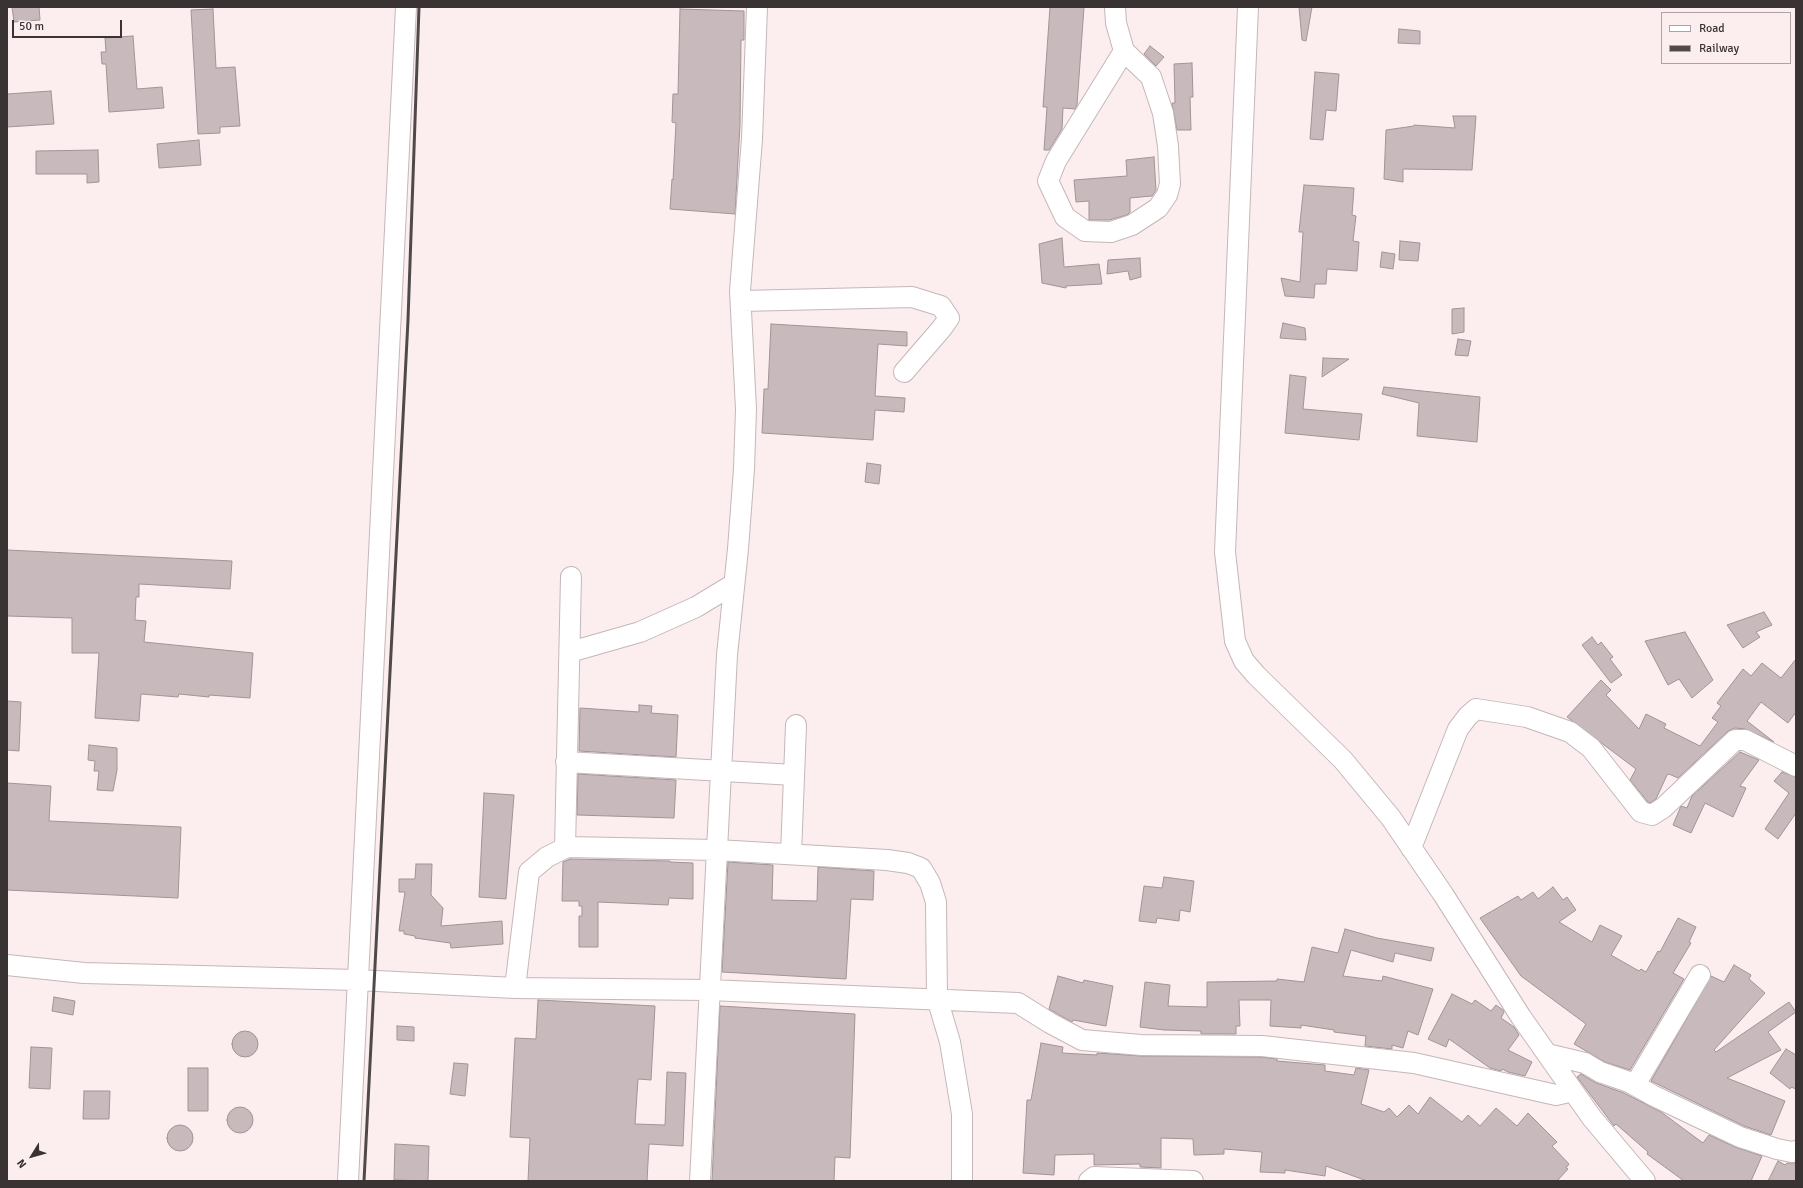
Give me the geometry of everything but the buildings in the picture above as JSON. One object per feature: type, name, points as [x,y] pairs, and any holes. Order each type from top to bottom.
[{"type":"street","points":[[348,1181],[357,980],[388,397],[406,7]]},
{"type":"street","points":[[700,1181],[727,655],[738,550],[744,469],[746,409],[741,301],[752,139],[757,7]]},
{"type":"street","points":[[1115,7],[1116,23],[1124,51],[1151,77],[1163,113],[1168,146],[1170,184],[1167,195],[1158,208],[1132,225],[1111,232],[1085,231],[1065,217],[1048,181],[1056,160],[1124,51]]},
{"type":"street","points":[[1248,7],[1225,552],[1235,641],[1248,666],[1343,760],[1391,818],[1443,894],[1521,1017],[1592,1118],[1645,1181]]},
{"type":"street","points":[[741,301],[912,297],[941,306],[949,318],[904,372]]},
{"type":"street","points":[[565,848],[571,577]]},
{"type":"street","points":[[570,652],[640,632],[696,607],[734,578]]},
{"type":"street","points":[[1411,848],[1458,730],[1468,716],[1476,709],[1528,717],[1570,732],[1591,748],[1641,812],[1652,815],[1663,808],[1735,740],[1745,740],[1796,766]]},
{"type":"street","points":[[791,854],[796,725]]},
{"type":"street","points":[[566,762],[794,775]]},
{"type":"street","points":[[515,988],[529,872],[547,857],[567,846],[717,850],[791,854],[887,860],[921,868],[930,883],[936,902],[937,998],[950,1042],[962,1114],[962,1181]]},
{"type":"street","points":[[7,965],[84,973],[357,980],[515,988],[709,990],[937,998],[1018,1003],[1050,1023],[1082,1040],[1141,1045],[1262,1046],[1414,1064],[1556,1095],[1573,1091]]},
{"type":"street","points":[[1634,1085],[1700,975]]},
{"type":"street","points":[[1547,1054],[1585,1063],[1600,1072],[1634,1085],[1740,1137],[1777,1149],[1796,1151]]},
{"type":"street","points":[[1089,1181],[1094,1177],[1193,1181]]},
{"type":"railway","points":[[364,1181],[408,320],[419,7]]}]
